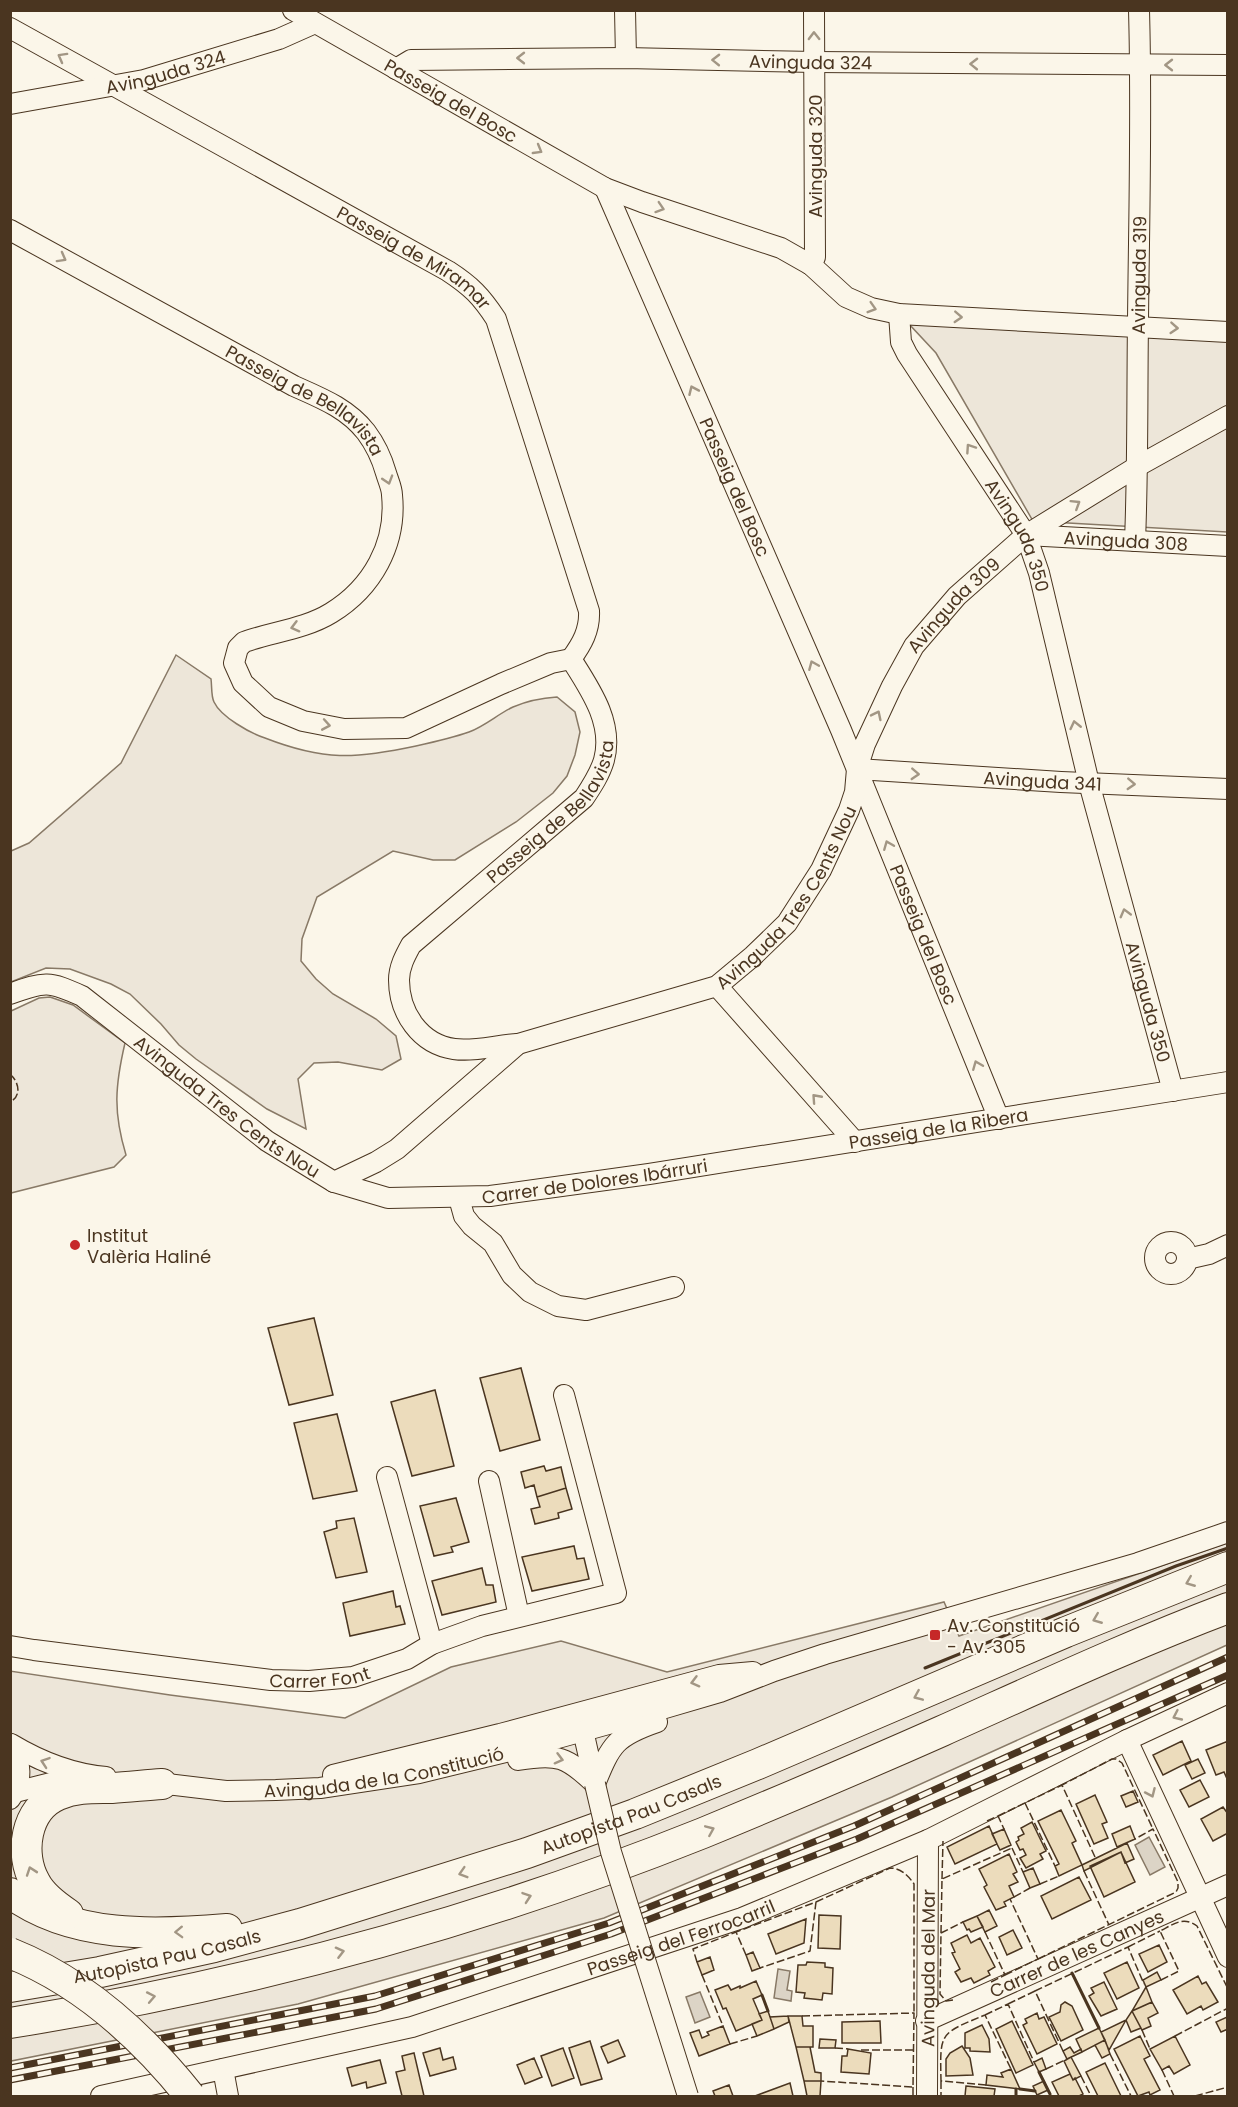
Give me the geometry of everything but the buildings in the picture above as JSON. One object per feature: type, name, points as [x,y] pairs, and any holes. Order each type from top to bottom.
[{"type":"highway","name":"Autopista Pau Casals","points":[[10,1987],[214,1947],[300,1924],[527,1853],[636,1814],[1066,1632],[1227,1567]]},
{"type":"highway","name":"Autopista Pau Casals","points":[[10,2023],[207,1986],[384,1941],[492,1909],[711,1829],[1227,1608]]},
{"type":"highway","points":[[85,1926],[57,1907],[42,1893],[31,1874],[26,1857],[27,1840],[36,1814],[56,1796],[75,1789],[162,1784]]},
{"type":"highway","points":[[10,1893],[44,1913],[85,1926],[111,1930],[167,1932],[300,1924]]},
{"type":"highway","points":[[10,1953],[58,1977],[100,2005],[137,2037],[190,2097]]},
{"type":"street","name":"Passeig del Bosc","points":[[292,10],[605,188],[857,769],[999,1119]]},
{"type":"street","points":[[625,10],[626,58]]},
{"type":"street","name":"Avinguda 320","points":[[811,265],[815,257],[814,10]]},
{"type":"street","name":"Avinguda 319","points":[[1135,541],[1138,466],[1141,65],[1139,10]]},
{"type":"street","name":"Avinguda 324","points":[[10,104],[155,77],[279,39],[315,23]]},
{"type":"street","name":"Passeig de Miramar","points":[[10,28],[470,285],[496,319],[589,611],[590,625],[582,644],[571,659]]},
{"type":"street","name":"Avinguda 324","points":[[396,69],[411,60],[626,58],[1227,65]]},
{"type":"street","points":[[605,188],[781,248],[811,265],[846,297],[871,308],[899,314],[1227,332]]},
{"type":"street","name":"Passeig de Bellavista","points":[[10,230],[294,386],[339,407],[366,432],[382,460],[392,494],[390,538],[376,572],[356,595],[330,614],[303,625],[244,642],[238,648],[234,663],[243,683],[269,707],[303,722],[344,729],[406,728],[551,663],[571,659],[601,711],[606,735],[604,761],[597,777],[584,798],[411,945],[403,960],[399,978],[400,995],[407,1015],[422,1035],[436,1045],[462,1049],[518,1044]]},
{"type":"street","name":"Avinguda 350","points":[[899,314],[901,342],[907,354],[1026,535],[1039,573],[1089,783],[1173,1091]]},
{"type":"street","name":"Avinguda 309","points":[[857,769],[872,725],[914,646],[957,596],[1026,535],[1138,466],[1227,416]]},
{"type":"street","name":"Avinguda 308","points":[[1026,535],[1227,546]]},
{"type":"street","name":"Avinguda 341","points":[[857,769],[1227,789]]},
{"type":"street","name":"Avinguda Tres Cents Nou","points":[[10,994],[36,985],[58,985],[82,996],[267,1141],[334,1182],[397,1149],[518,1044],[717,986],[787,923],[821,870],[845,821],[855,792],[857,769]]},
{"type":"street","name":"Passeig de la Ribera","points":[[717,986],[855,1142],[1227,1082]]},
{"type":"street","name":"Carrer de Dolores Ibárruri","points":[[334,1182],[388,1198],[490,1196],[855,1142]]},
{"type":"street","points":[[459,1198],[464,1216],[492,1243],[512,1275],[530,1292],[558,1306],[586,1310],[674,1287]]},
{"type":"street","points":[[1187,1259],[1209,1254],[1227,1245]]},
{"type":"street","name":"Carrer Font","points":[[10,1646],[271,1680],[309,1681],[353,1677],[407,1659],[432,1644],[482,1626],[616,1593],[564,1395]]},
{"type":"street","points":[[387,1477],[432,1644]]},
{"type":"street","points":[[489,1481],[519,1616]]},
{"type":"street","name":"Avinguda de la Constitució","points":[[276,1790],[320,1788],[419,1773],[578,1733],[720,1692],[774,1671],[1138,1563],[1227,1532]]},
{"type":"street","name":"Avinguda de la Constitució","points":[[276,1790],[500,1734],[719,1675],[774,1671]]},
{"type":"street","points":[[595,1784],[606,1755],[621,1738],[698,1705],[720,1692]]},
{"type":"street","name":"Passeig del Ferrocarril","points":[[101,2097],[412,2027],[742,1918],[928,1840],[1127,1740],[1227,1693]]},
{"type":"street","points":[[419,1753],[497,1741],[562,1724],[584,1735],[611,1852],[688,2097]]},
{"type":"street","points":[[1127,1740],[1227,1957]]},
{"type":"street","points":[[11,1744],[34,1758],[82,1775],[226,1791],[276,1790]]},
{"type":"street","points":[[11,1744],[20,1770],[13,1796]]},
{"type":"street","points":[[419,1773],[461,1770],[533,1757],[558,1756],[575,1764],[595,1784]]},
{"type":"street","points":[[13,1796],[82,1775]]},
{"type":"street","name":"Avinguda del Mar","points":[[927,2097],[928,1840]]},
{"type":"street","name":"Carrer de les Canyes","points":[[926,2021],[1227,1885]]},
{"type":"street","points":[[223,2069],[228,2097]]},
{"type":"shaded area","points":[[909,324],[1227,339],[1227,532],[1033,521],[936,353]]},
{"type":"shaded area","points":[[176,655],[211,679],[214,702],[236,724],[259,736],[305,751],[323,754],[340,756],[375,753],[443,740],[475,729],[513,707],[540,699],[557,697],[575,712],[580,732],[567,776],[553,793],[516,822],[455,860],[433,860],[393,851],[317,897],[302,939],[301,961],[333,994],[376,1019],[396,1036],[401,1059],[382,1070],[338,1062],[314,1063],[298,1079],[306,1129],[267,1109],[196,1059],[179,1045],[130,994],[111,984],[70,969],[46,968],[11,982],[11,851],[29,843],[121,763]]},
{"type":"shaded area","points":[[50,997],[73,1005],[125,1043],[117,1086],[117,1112],[126,1155],[114,1167],[11,1193],[11,1011],[39,998]]},
{"type":"shaded area","points":[[1227,1543],[1227,1645],[892,1797],[604,1918],[298,2004],[11,2061],[10,1671],[345,1718],[451,1667],[561,1641],[667,1672],[944,1602],[959,1636]]},
{"type":"shaded area","points":[[1149,1837],[1165,1867],[1150,1875],[1135,1845]]},
{"type":"shaded area","points":[[778,1969],[790,1971],[787,1990],[792,1991],[791,2001],[774,1998]]},
{"type":"shaded area","points":[[700,1992],[710,2017],[695,2023],[686,1997]]},
{"type":"railway","points":[[10,2068],[375,1996],[609,1923],[854,1826],[1228,1657]]},
{"type":"railway","points":[[10,2080],[376,2009],[611,1934],[857,1839],[1228,1675]]},
{"type":"fence","points":[[10,1074],[18,1089],[18,1093],[10,1102]]},
{"type":"fence","points":[[1095,1857],[1062,1785],[1112,1759],[1122,1763],[1153,1829]]},
{"type":"fence","points":[[998,1816],[1062,1785]]},
{"type":"fence","points":[[1025,1803],[1055,1866]]},
{"type":"fence","points":[[987,1821],[998,1816],[1004,1829]]},
{"type":"fence","points":[[1038,1959],[1176,1892],[1178,1882],[1153,1829],[1135,1839]]},
{"type":"fence","points":[[942,1879],[943,1841]]},
{"type":"fence","points":[[1012,1848],[1023,1872]]},
{"type":"fence","points":[[941,1933],[942,1879],[1012,1848]]},
{"type":"fence","points":[[816,1902],[890,1868],[900,1871],[909,1878],[914,1884],[914,2013]]},
{"type":"fence","points":[[1084,1871],[1109,1925]]},
{"type":"fence","points":[[1040,1884],[1059,1876]]},
{"type":"fence","points":[[1014,1897],[1030,1888]]},
{"type":"fence","points":[[1005,1975],[1038,1959],[1010,1899]]},
{"type":"fence","points":[[746,1955],[736,1932],[816,1902],[810,1951],[760,1968]]},
{"type":"fence","points":[[1161,1980],[1179,1971],[1160,1931],[1183,1921],[1197,1926],[1228,1989]]},
{"type":"fence","points":[[953,2000],[946,2001],[940,1994],[941,1933],[963,1922]]},
{"type":"fence","points":[[1128,1947],[1160,1931]]},
{"type":"fence","points":[[697,1962],[693,1949],[736,1932]]},
{"type":"fence","points":[[985,1932],[1005,1975],[991,1982]]},
{"type":"fence","points":[[1063,2051],[1035,1991],[1128,1947],[1144,1984]]},
{"type":"fence","points":[[702,1975],[723,2026]]},
{"type":"fence","points":[[1008,2004],[1035,1991]]},
{"type":"fence","points":[[985,2015],[1008,2004],[1034,2062]]},
{"type":"fence","points":[[1175,2036],[1228,2008]]},
{"type":"fence","points":[[802,2016],[914,2013],[913,2087],[821,2081]]},
{"type":"fence","points":[[986,2085],[941,2081],[942,2044],[951,2031],[985,2015],[1011,2069]]},
{"type":"fence","points":[[1142,2030],[1150,2049]]},
{"type":"fence","points":[[730,2044],[757,2036]]},
{"type":"fence","points":[[835,2048],[848,2049]]},
{"type":"fence","points":[[861,2050],[913,2050]]},
{"type":"fence","points":[[1110,2054],[1131,2096]]},
{"type":"fence","points":[[1046,2069],[1067,2059]]},
{"type":"fence","points":[[1162,2070],[1174,2096]]},
{"type":"fence","points":[[1081,2076],[1091,2096]]},
{"type":"fence","points":[[941,2081],[941,2096]]},
{"type":"fence","points":[[913,2087],[913,2096]]},
{"type":"fence","points":[[1195,2096],[1228,2087]]},
{"type":"wall","points":[[925,1668],[1176,1566],[1228,1548]]},
{"type":"wall","points":[[1072,1973],[1099,2028]]},
{"type":"wall","points":[[762,1995],[768,2011]]},
{"type":"wall","points":[[1039,2072],[1050,2094]]},
{"type":"wall","points":[[1016,2089],[1016,2096]]},
{"type":"wall","points":[[1020,2089],[1035,2091]]},
{"type":"place","name":"Institut Valèria Haliné","points":[[75,1245]]},
{"type":"place","name":"Av. Constitució - Av. 305","points":[[935,1635]]}]
